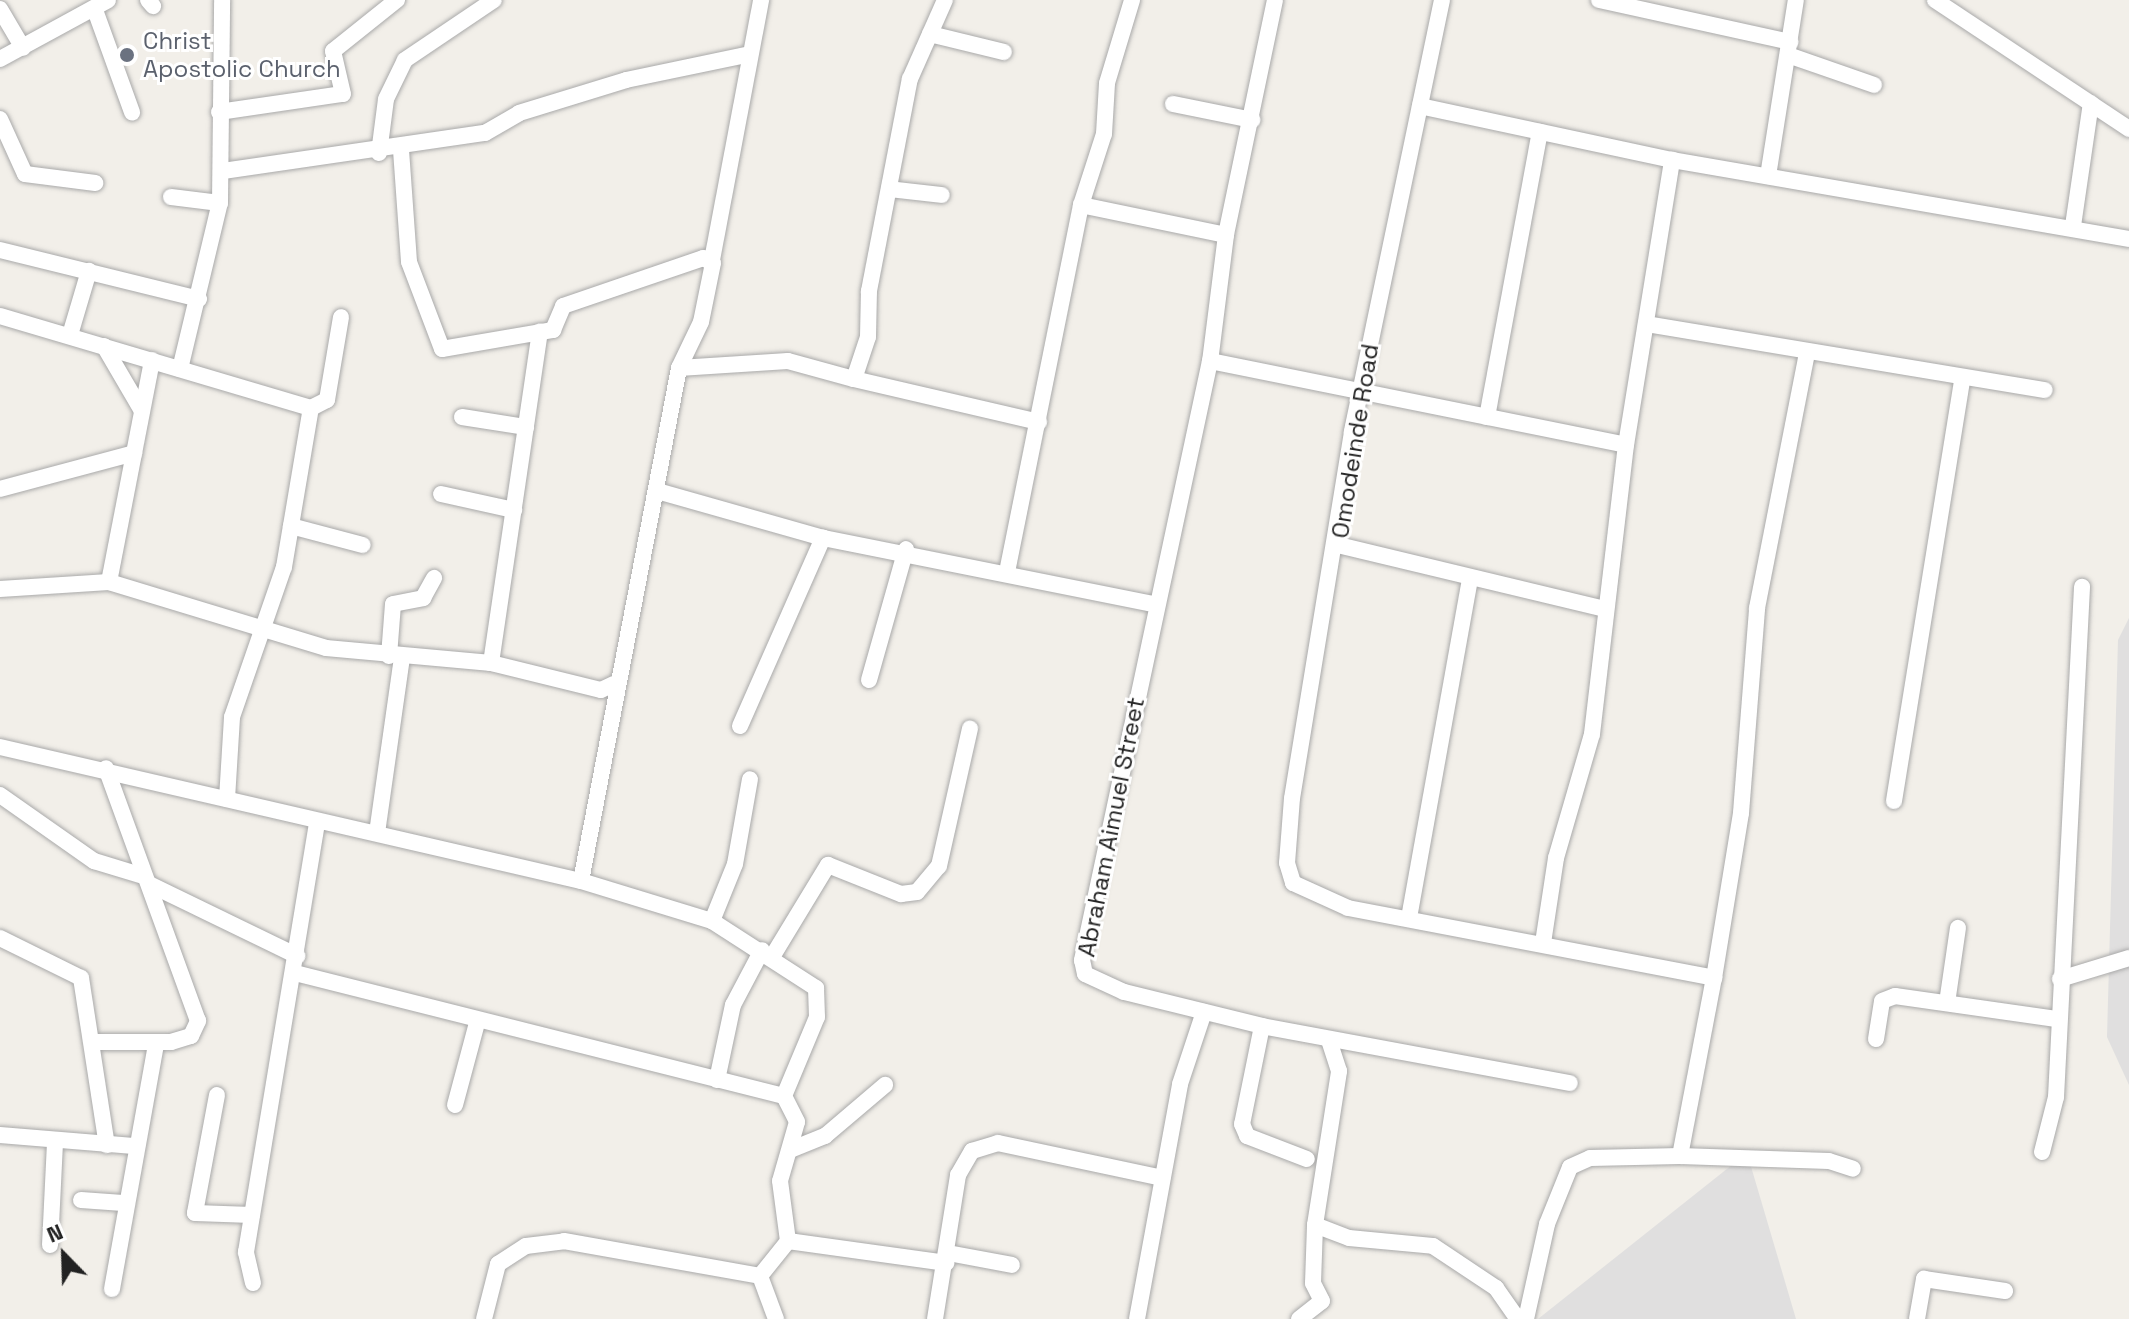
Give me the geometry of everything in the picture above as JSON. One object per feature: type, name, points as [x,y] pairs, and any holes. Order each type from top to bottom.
[{"type":"street","points":[[180,369],[220,203],[223,171],[219,112],[222,0]]},
{"type":"street","points":[[219,112],[343,94],[333,51],[397,0]]},
{"type":"street","points":[[379,153],[386,99],[405,60],[494,0]]},
{"type":"street","points":[[581,881],[614,684],[657,491],[679,368],[701,322],[738,141],[746,55],[761,0]]},
{"type":"street","points":[[854,379],[868,337],[869,291],[910,79],[945,0]]},
{"type":"street","points":[[1007,572],[1081,205],[1132,0]]},
{"type":"street","name":"Abraham Aimuel Street","points":[[1275,0],[1226,235],[1210,361],[1154,604],[1082,960],[1096,984],[1204,1012],[1329,1040],[1570,1083]]},
{"type":"street","name":"Omodeinde Road","points":[[1409,918],[1348,908],[1293,883],[1287,863],[1292,798],[1338,545],[1361,392],[1442,0]]},
{"type":"street","points":[[1599,0],[1789,48],[1874,85]]},
{"type":"street","points":[[1768,176],[1796,0]]},
{"type":"street","points":[[1935,0],[2129,129]]},
{"type":"street","points":[[0,59],[101,5],[132,112]]},
{"type":"street","points":[[0,9],[23,48]]},
{"type":"street","points":[[930,34],[1004,52]]},
{"type":"street","points":[[223,171],[401,150],[485,133],[519,113],[626,80],[746,55]]},
{"type":"street","points":[[2073,226],[2091,103]]},
{"type":"street","points":[[1173,104],[1252,120]]},
{"type":"street","points":[[1420,106],[1672,160],[2073,226],[2129,239]]},
{"type":"street","points":[[0,119],[25,174],[95,183]]},
{"type":"street","points":[[1487,417],[1540,132]]},
{"type":"street","points":[[401,150],[409,262],[439,345],[450,350],[559,328],[563,306],[712,260]]},
{"type":"street","points":[[1543,943],[1556,858],[1592,734],[1626,445],[1672,160]]},
{"type":"street","points":[[889,189],[942,195]]},
{"type":"street","points":[[171,197],[220,203]]},
{"type":"street","points":[[1081,205],[1226,235]]},
{"type":"street","points":[[0,250],[199,299]]},
{"type":"street","points":[[70,335],[89,271]]},
{"type":"street","points":[[0,316],[311,408],[327,400],[341,317]]},
{"type":"street","points":[[1646,324],[1738,335],[1807,353],[1962,381],[2045,390]]},
{"type":"street","points":[[491,663],[540,332]]},
{"type":"street","points":[[104,346],[142,411]]},
{"type":"street","points":[[1680,1156],[1741,813],[1757,608],[1807,353]]},
{"type":"street","points":[[109,582],[152,360]]},
{"type":"street","points":[[679,368],[788,361],[1039,422]]},
{"type":"street","points":[[1210,361],[1626,445]]},
{"type":"street","points":[[1894,801],[1962,381]]},
{"type":"street","points":[[227,799],[232,717],[261,633],[291,526],[311,408]]},
{"type":"street","points":[[462,417],[526,427]]},
{"type":"street","points":[[0,489],[134,453]]},
{"type":"street","points":[[657,491],[823,538],[906,549],[1154,604]]},
{"type":"street","points":[[441,494],[514,510]]},
{"type":"street","points":[[291,526],[363,545]]},
{"type":"street","points":[[740,726],[823,538]]},
{"type":"street","points":[[1338,545],[1605,609]]},
{"type":"street","points":[[869,680],[906,549]]},
{"type":"street","points":[[377,833],[395,657],[393,604],[423,598],[434,578]]},
{"type":"street","points":[[1470,578],[1409,918],[1714,978]]},
{"type":"street","points":[[0,589],[109,582],[261,633],[395,657],[491,663],[601,690],[614,684]]},
{"type":"street","points":[[2042,1152],[2056,1097],[2056,1019],[2082,587]]},
{"type":"street","points":[[717,1080],[733,1005],[828,865],[901,894],[917,892],[939,866],[970,728]]},
{"type":"street","points":[[0,747],[106,768],[317,822],[581,881],[712,921],[816,988],[820,999],[784,1096],[797,1122],[780,1181],[788,1241],[760,1276]]},
{"type":"street","points":[[92,1042],[156,1044],[187,1039],[198,1021],[106,768]]},
{"type":"street","points":[[712,921],[735,864],[750,779]]},
{"type":"street","points":[[0,795],[94,861],[146,880],[296,964],[477,1023],[784,1096]]},
{"type":"street","points":[[253,1283],[246,1252],[296,964],[317,822]]},
{"type":"street","points":[[1947,1003],[1958,928]]},
{"type":"street","points":[[0,938],[80,975],[107,1145]]},
{"type":"street","points":[[2060,979],[2129,958]]},
{"type":"street","points":[[1876,1039],[1889,997],[2056,1019]]},
{"type":"street","points":[[1137,1319],[1162,1178],[1204,1012]]},
{"type":"street","points":[[455,1105],[477,1023]]},
{"type":"street","points":[[1262,1026],[1242,1124],[1247,1136],[1307,1159]]},
{"type":"street","points":[[1299,1319],[1322,1301],[1313,1283],[1315,1225],[1339,1071],[1329,1040]]},
{"type":"street","points":[[112,1289],[123,1203],[156,1044]]},
{"type":"street","points":[[790,1150],[825,1136],[885,1085]]},
{"type":"street","points":[[217,1095],[195,1213],[252,1215]]},
{"type":"street","points":[[0,1135],[55,1143],[134,1146]]},
{"type":"street","points":[[50,1245],[55,1143]]},
{"type":"street","points":[[935,1319],[961,1164],[986,1145],[1162,1178]]},
{"type":"street","points":[[1526,1319],[1547,1224],[1570,1167],[1590,1158],[1680,1156],[1829,1161],[1853,1169]]},
{"type":"street","points":[[81,1200],[123,1203]]},
{"type":"street","points":[[1315,1225],[1349,1238],[1433,1246],[1496,1288],[1518,1319]]},
{"type":"street","points":[[484,1319],[498,1264],[526,1246],[564,1241],[760,1276]]},
{"type":"street","points":[[788,1241],[1012,1265]]},
{"type":"street","points":[[760,1276],[776,1319]]},
{"type":"street","points":[[1917,1319],[1924,1279],[2005,1291]]},
{"type":"shaded area","points":[[2129,618],[2129,1085],[2107,1037],[2118,640]]},
{"type":"shaded area","points":[[1747,1153],[1796,1319],[1538,1319]]},
{"type":"place","name":"Christ Apostolic Church","points":[[127,55]]}]
